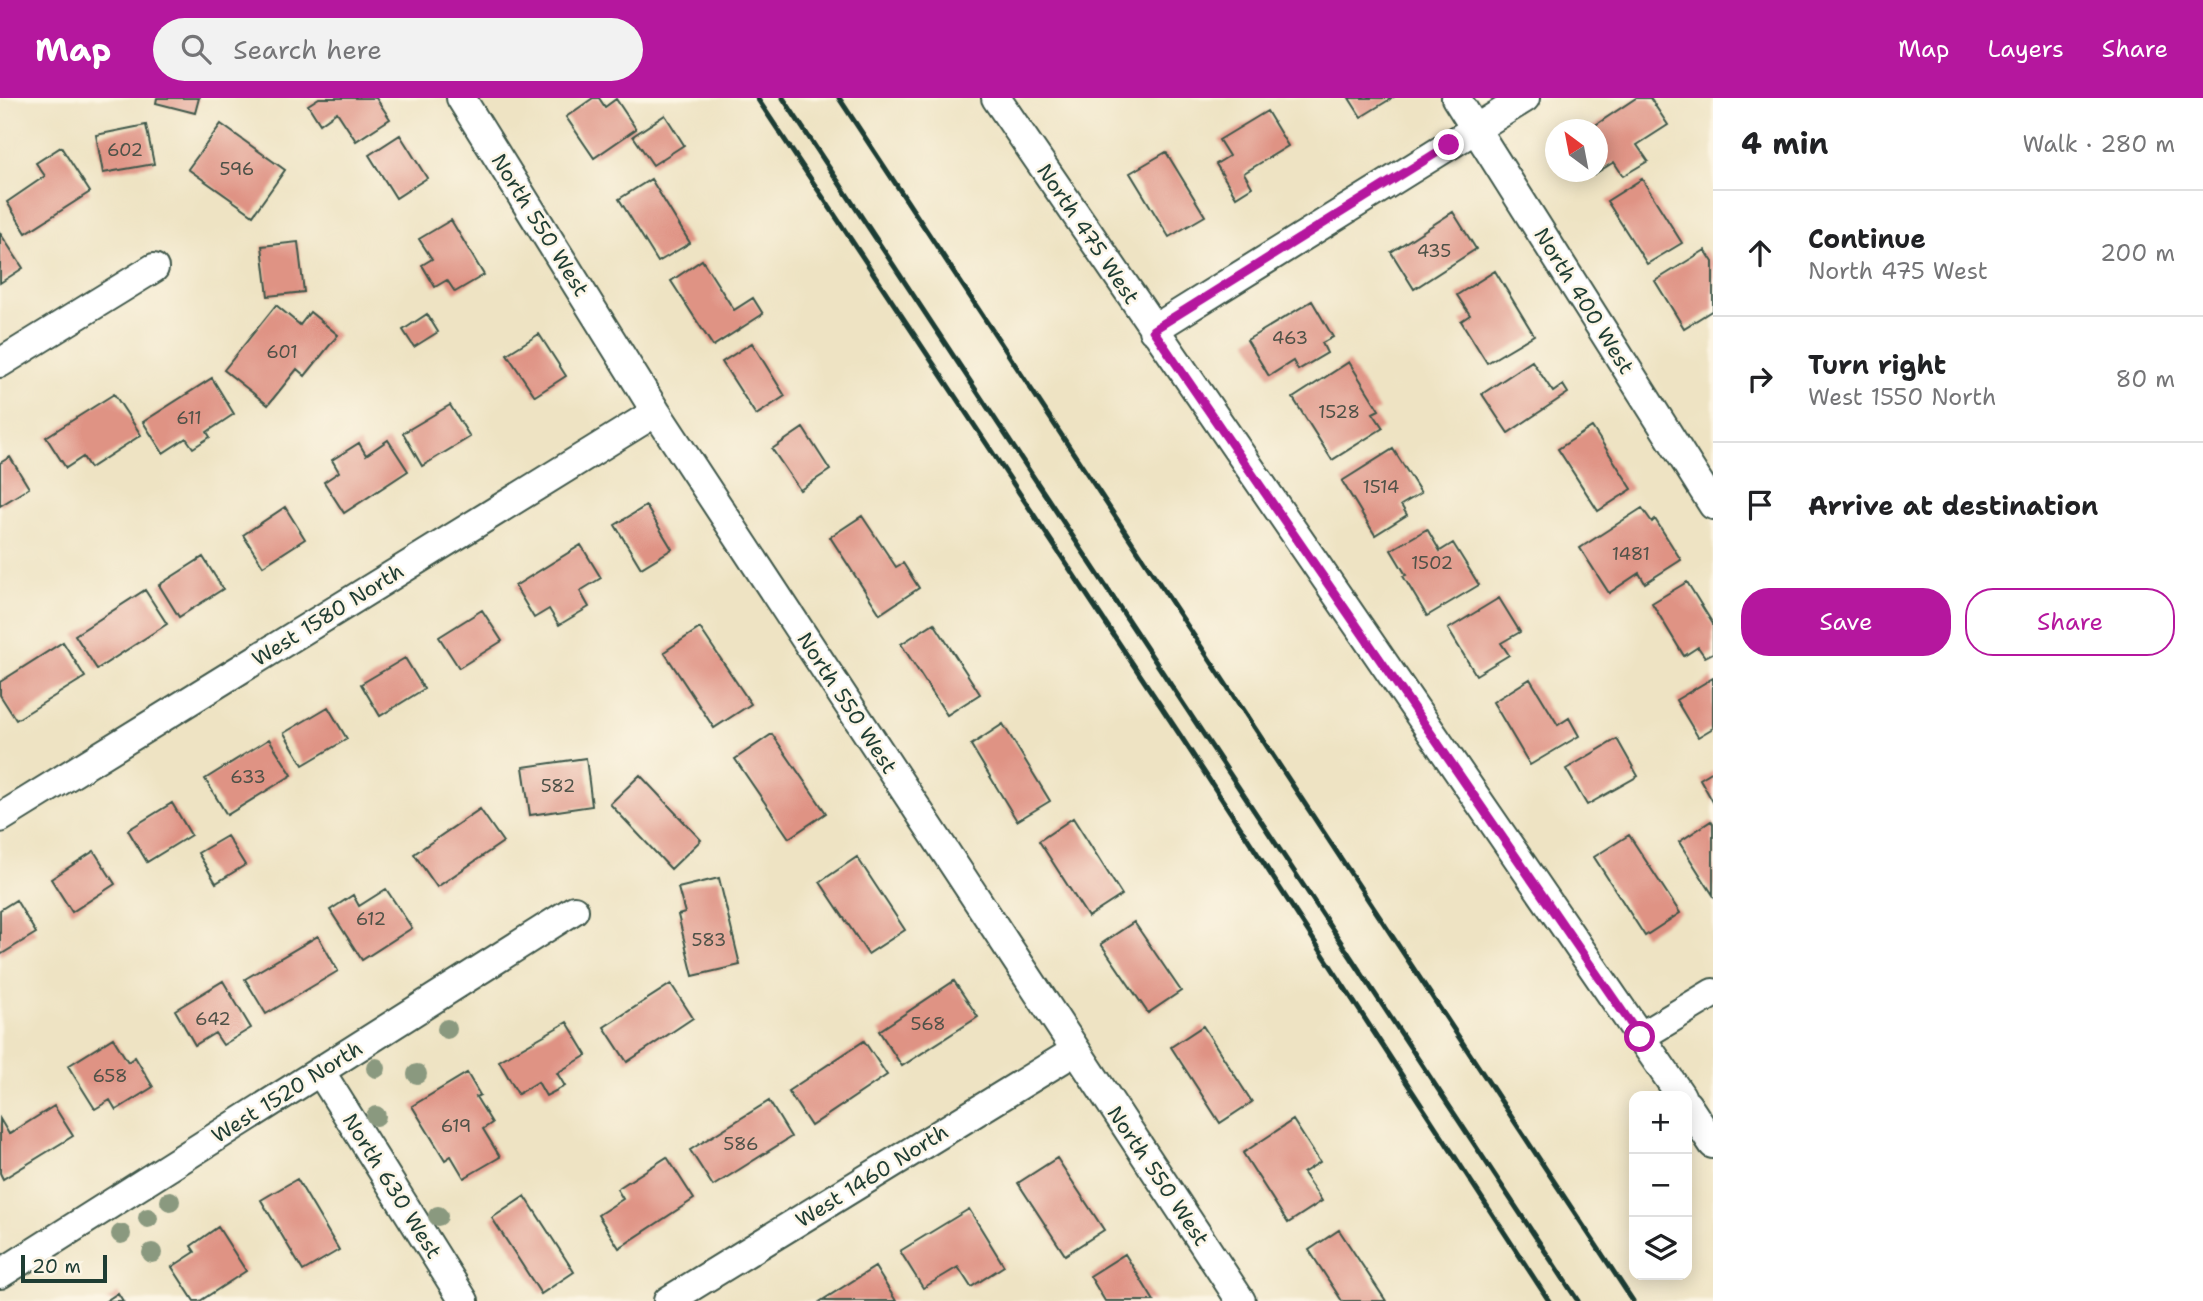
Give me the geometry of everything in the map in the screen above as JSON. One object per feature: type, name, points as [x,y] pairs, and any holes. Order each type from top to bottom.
[{"type":"street","name":"North 550 West","points":[[461,98],[656,412],[1241,1301]]},
{"type":"street","name":"North 475 West","points":[[996,98],[1678,1091]]},
{"type":"street","name":"North 400 West","points":[[1456,98],[1713,505]]},
{"type":"street","points":[[1153,330],[1525,98]]},
{"type":"street","points":[[0,363],[154,268]]},
{"type":"street","name":"West 1580 North","points":[[0,818],[656,412]]},
{"type":"street","name":"West 1520 North","points":[[0,1274],[574,910]]},
{"type":"street","points":[[1640,1037],[1713,993]]},
{"type":"street","name":"West 1460 North","points":[[668,1301],[1075,1051]]},
{"type":"street","name":"North 630 West","points":[[320,1071],[464,1301]]},
{"type":"street","points":[[1692,1112],[1713,1144]]},
{"type":"building","points":[[157,98],[199,98],[195,113],[156,103]]},
{"type":"building","points":[[319,98],[376,98],[390,119],[356,141],[337,112],[320,124],[308,105]]},
{"type":"building","points":[[593,98],[599,98],[605,107],[616,99],[636,129],[594,158],[566,117]]},
{"type":"building","points":[[1349,98],[1392,98],[1361,117]]},
{"type":"building","points":[[1636,98],[1650,98],[1668,125],[1637,145],[1648,161],[1623,176],[1614,162],[1608,166],[1608,119],[1604,119]]},
{"type":"building","points":[[1267,111],[1288,146],[1244,173],[1252,187],[1236,197],[1216,164],[1229,156],[1219,140]]},
{"type":"building","points":[[665,115],[684,145],[653,165],[633,136]]},
{"type":"building","points":[[221,124],[285,170],[253,215],[188,169]]},
{"type":"building","points":[[146,125],[154,164],[103,173],[96,135]]},
{"type":"building","points":[[400,135],[427,178],[396,198],[369,155]]},
{"type":"building","points":[[61,147],[90,192],[26,233],[7,202],[45,176],[36,163]]},
{"type":"building","points":[[1166,152],[1205,216],[1169,237],[1130,173]]},
{"type":"building","points":[[651,179],[690,243],[658,262],[619,199]]},
{"type":"building","points":[[1642,179],[1682,243],[1647,264],[1607,201]]},
{"type":"building","points":[[1453,212],[1476,249],[1414,289],[1391,252]]},
{"type":"building","points":[[451,220],[484,275],[455,292],[447,280],[435,287],[422,265],[432,259],[419,239]]},
{"type":"building","points":[[0,233],[23,268],[0,283]]},
{"type":"building","points":[[298,242],[304,292],[268,296],[262,246]]},
{"type":"building","points":[[1705,250],[1713,262],[1713,310],[1684,328],[1655,281]]},
{"type":"building","points":[[702,260],[734,310],[753,298],[763,314],[713,346],[671,281]]},
{"type":"building","points":[[1495,271],[1534,335],[1487,363],[1461,321],[1470,315],[1457,295]]},
{"type":"building","points":[[1312,301],[1333,337],[1322,343],[1327,353],[1298,370],[1293,361],[1269,376],[1247,340]]},
{"type":"building","points":[[276,305],[300,325],[310,312],[338,335],[305,376],[297,369],[268,405],[224,370]]},
{"type":"building","points":[[427,314],[438,332],[414,347],[403,330]]},
{"type":"building","points":[[539,334],[566,376],[535,396],[507,354]]},
{"type":"building","points":[[752,343],[785,396],[756,415],[722,362]]},
{"type":"building","points":[[1532,361],[1553,392],[1563,385],[1568,393],[1508,433],[1482,394]]},
{"type":"building","points":[[1349,362],[1379,410],[1373,413],[1383,428],[1332,460],[1293,398]]},
{"type":"building","points":[[212,378],[234,414],[207,432],[210,437],[193,448],[186,438],[163,453],[143,422]]},
{"type":"building","points":[[114,394],[141,435],[90,468],[83,457],[66,468],[46,437]]},
{"type":"building","points":[[450,405],[470,437],[422,466],[403,433]]},
{"type":"building","points":[[1592,427],[1632,489],[1598,511],[1558,449]]},
{"type":"building","points":[[803,428],[830,470],[800,490],[772,449]]},
{"type":"building","points":[[388,440],[408,471],[344,513],[324,482],[339,472],[332,460],[359,443],[366,455]]},
{"type":"building","points":[[1393,449],[1421,493],[1401,505],[1407,515],[1375,535],[1342,481]]},
{"type":"building","points":[[10,457],[29,488],[0,506],[0,463]]},
{"type":"building","points":[[646,506],[672,549],[641,568],[615,525]]},
{"type":"building","points":[[285,507],[305,539],[263,566],[243,535]]},
{"type":"building","points":[[1642,508],[1652,522],[1655,519],[1681,560],[1645,583],[1639,573],[1609,593],[1580,548]]},
{"type":"building","points":[[862,516],[896,567],[903,563],[919,588],[880,614],[830,537]]},
{"type":"building","points":[[1427,529],[1440,551],[1453,543],[1479,585],[1427,616],[1391,550]]},
{"type":"building","points":[[581,545],[601,578],[580,591],[589,607],[559,625],[549,609],[534,618],[515,586]]},
{"type":"building","points":[[203,557],[223,589],[179,617],[159,585]]},
{"type":"building","points":[[1687,582],[1713,624],[1713,653],[1705,657],[1698,647],[1684,656],[1652,603]]},
{"type":"building","points":[[145,590],[167,624],[97,669],[75,635]]},
{"type":"building","points":[[1499,598],[1520,632],[1501,643],[1509,655],[1476,675],[1448,629]]},
{"type":"building","points":[[482,610],[502,641],[459,668],[439,637]]},
{"type":"building","points":[[934,623],[980,694],[947,715],[901,644]]},
{"type":"building","points":[[700,628],[751,704],[714,728],[664,652]]},
{"type":"building","points":[[63,642],[85,677],[16,720],[0,695],[0,682]]},
{"type":"building","points":[[405,658],[424,689],[380,716],[361,684]]},
{"type":"building","points":[[1713,678],[1713,728],[1698,737],[1676,700]]},
{"type":"building","points":[[1530,679],[1558,725],[1569,718],[1579,736],[1530,765],[1493,702]]},
{"type":"building","points":[[328,707],[347,739],[303,765],[284,733]]},
{"type":"building","points":[[1003,724],[1050,801],[1017,821],[971,745]]},
{"type":"building","points":[[772,734],[826,813],[789,838],[735,759]]},
{"type":"building","points":[[269,739],[292,775],[227,815],[205,779]]},
{"type":"building","points":[[1617,739],[1638,776],[1587,805],[1566,769]]},
{"type":"building","points":[[586,758],[592,806],[530,815],[523,767]]},
{"type":"building","points":[[1713,771],[1713,802],[1700,779]]},
{"type":"building","points":[[640,775],[701,840],[671,869],[610,804]]},
{"type":"building","points":[[172,803],[191,835],[147,862],[128,830]]},
{"type":"building","points":[[480,809],[503,842],[437,887],[414,854]]},
{"type":"building","points":[[1073,818],[1122,895],[1088,917],[1039,841]]},
{"type":"building","points":[[1711,821],[1713,824],[1713,895],[1679,842]]},
{"type":"building","points":[[1629,835],[1680,913],[1645,936],[1594,857]]},
{"type":"building","points":[[227,836],[245,865],[216,883],[198,853]]},
{"type":"building","points":[[94,851],[115,884],[72,912],[51,879]]},
{"type":"building","points":[[857,857],[905,930],[868,954],[820,882]]},
{"type":"building","points":[[719,878],[740,965],[693,976],[678,915],[685,913],[678,888]]},
{"type":"building","points":[[386,889],[412,928],[362,960],[330,910],[353,895],[359,906]]},
{"type":"building","points":[[16,900],[36,933],[0,955],[0,910]]},
{"type":"building","points":[[1134,922],[1181,991],[1148,1013],[1101,944]]},
{"type":"building","points":[[318,936],[338,971],[266,1014],[245,979]]},
{"type":"building","points":[[223,981],[251,1028],[223,1045],[215,1033],[195,1045],[175,1010]]},
{"type":"building","points":[[954,981],[978,1017],[902,1066],[879,1031]]},
{"type":"building","points":[[671,984],[693,1018],[627,1062],[604,1027]]},
{"type":"building","points":[[567,1022],[587,1055],[557,1073],[565,1086],[546,1096],[538,1082],[518,1094],[499,1061]]},
{"type":"building","points":[[1203,1026],[1252,1102],[1220,1123],[1171,1047]]},
{"type":"building","points":[[113,1038],[128,1062],[135,1057],[153,1087],[116,1110],[110,1100],[95,1109],[68,1066]]},
{"type":"building","points":[[864,1041],[887,1075],[811,1126],[788,1091]]},
{"type":"building","points":[[467,1073],[480,1095],[476,1097],[492,1123],[483,1129],[500,1157],[464,1178],[451,1156],[445,1160],[412,1106]]},
{"type":"building","points":[[769,1101],[791,1137],[713,1186],[690,1150]]},
{"type":"building","points":[[54,1106],[73,1136],[3,1179],[0,1173],[0,1119],[9,1134]]},
{"type":"building","points":[[1293,1120],[1320,1162],[1303,1173],[1322,1201],[1288,1223],[1243,1153]]},
{"type":"building","points":[[667,1157],[694,1199],[619,1248],[598,1215],[623,1199],[617,1189]]},
{"type":"building","points":[[1057,1158],[1104,1230],[1065,1255],[1018,1183]]},
{"type":"building","points":[[297,1179],[339,1250],[303,1271],[261,1200]]},
{"type":"building","points":[[525,1196],[574,1272],[541,1294],[492,1218]]},
{"type":"building","points":[[969,1209],[1004,1266],[971,1287],[958,1267],[923,1288],[900,1251]]},
{"type":"building","points":[[218,1227],[246,1271],[200,1301],[194,1301],[172,1267],[195,1252],[191,1246]]},
{"type":"building","points":[[1339,1230],[1386,1301],[1342,1301],[1309,1250]]},
{"type":"building","points":[[1125,1254],[1154,1301],[1105,1301],[1090,1276]]},
{"type":"building","points":[[875,1267],[896,1301],[821,1301]]},
{"type":"building","points":[[118,1293],[123,1301],[106,1301]]},
{"type":"railway","points":[[757,98],[1180,735],[1549,1301]]},
{"type":"railway","points":[[783,98],[1578,1301]]},
{"type":"railway","points":[[839,98],[1633,1301]]},
{"type":"route","points":[[1449,145],[1153,330],[1640,1037]]}]
